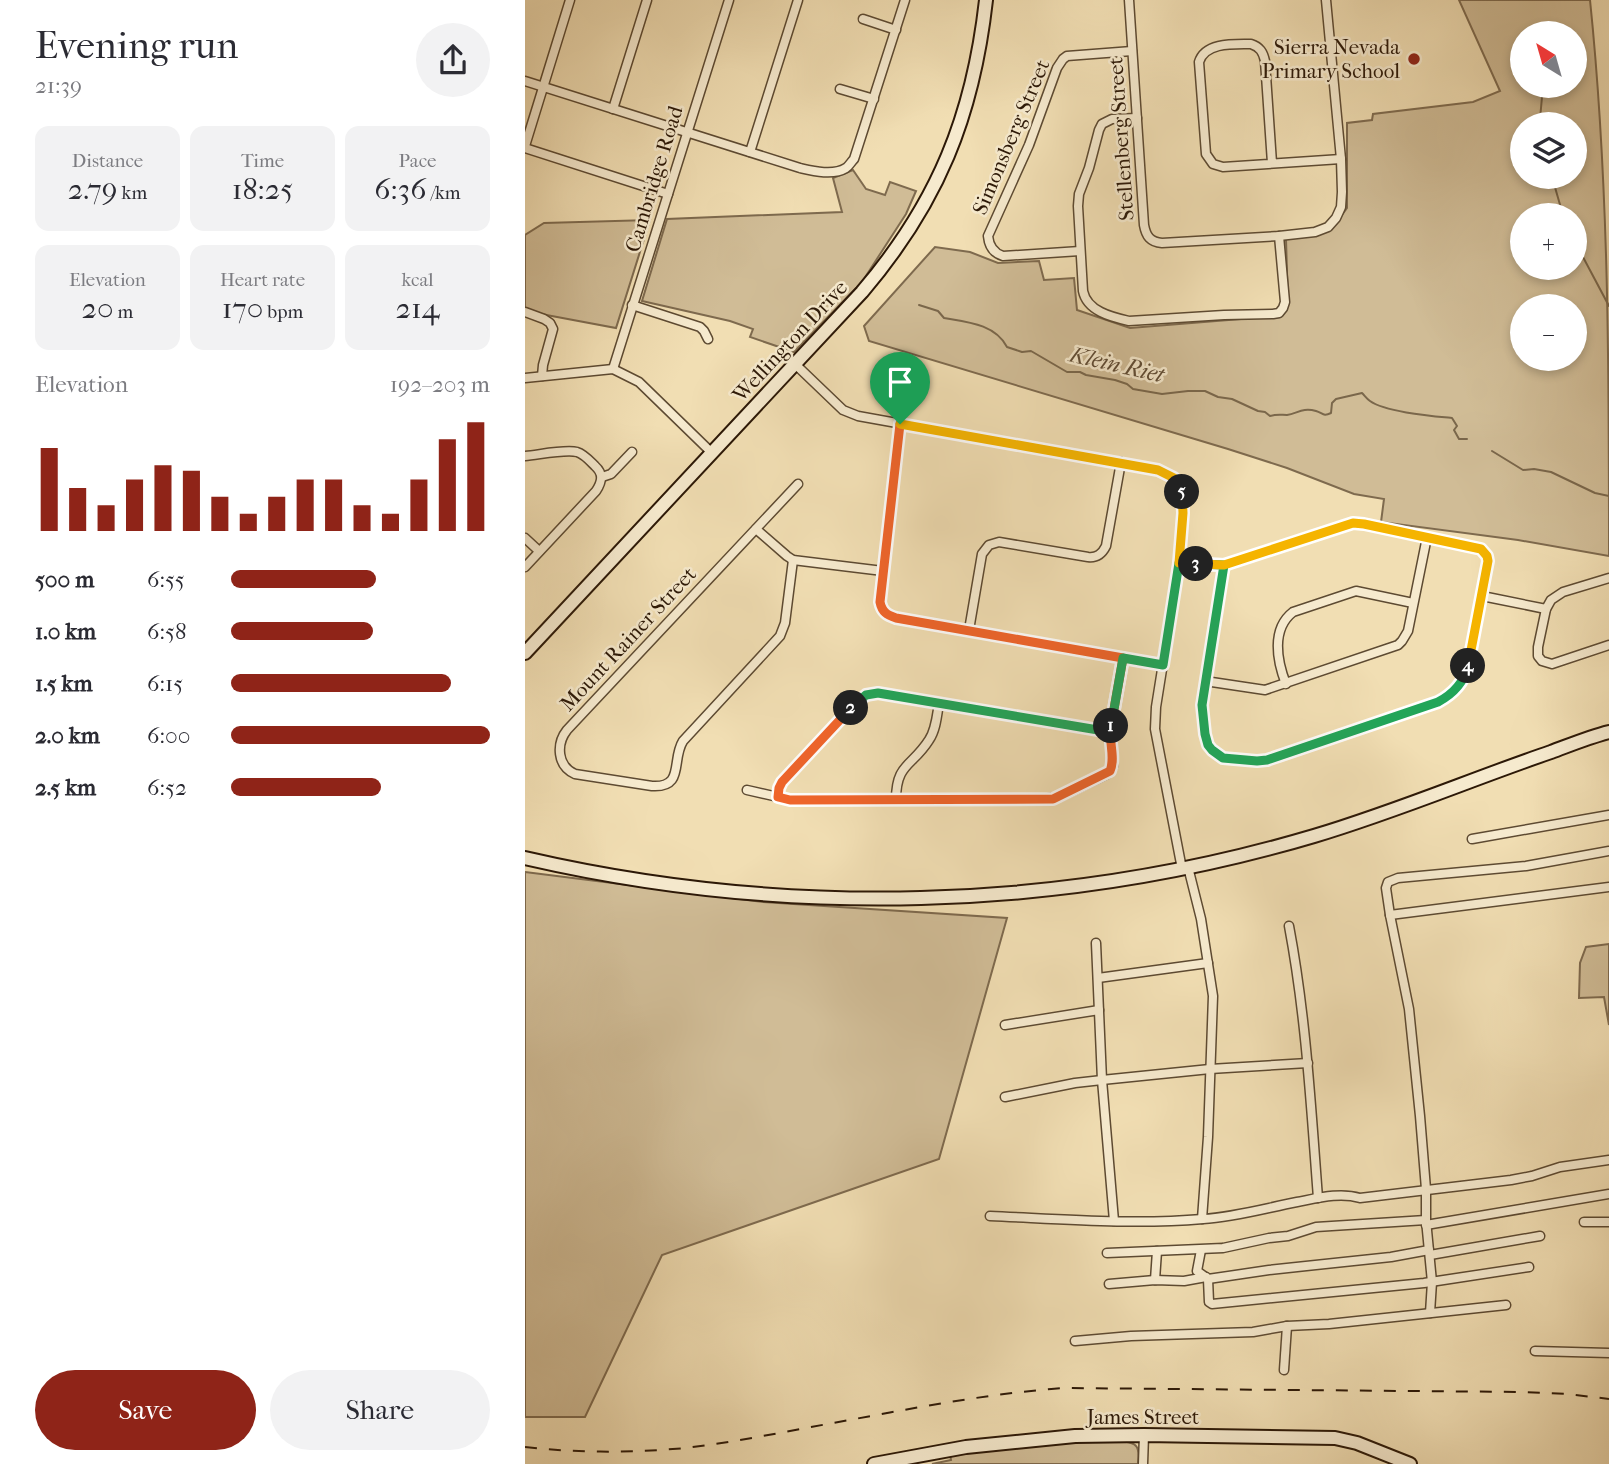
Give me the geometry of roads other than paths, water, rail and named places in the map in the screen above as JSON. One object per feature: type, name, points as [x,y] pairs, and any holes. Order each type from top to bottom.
[{"type":"street","points":[[570,0],[525,147],[668,194]]},
{"type":"street","points":[[613,109],[647,0]]},
{"type":"street","name":"Cambridge Road","points":[[613,369],[729,0]]},
{"type":"street","points":[[750,152],[798,0]]},
{"type":"street","points":[[525,81],[815,171],[833,171],[846,168],[854,159],[905,0]]},
{"type":"street","name":"Wellington Drive","points":[[525,653],[862,292],[885,264],[919,214],[954,141],[968,101],[980,47],[986,0]]},
{"type":"street","name":"Stellenberg Street","points":[[1129,0],[1144,225],[1145,232],[1152,241],[1162,243],[1279,236],[1321,230],[1334,221],[1341,207],[1341,159],[1326,0]]},
{"type":"street","points":[[863,19],[896,30]]},
{"type":"street","points":[[1272,163],[1262,51],[1251,44],[1207,49],[1199,62],[1206,154],[1213,164],[1223,167],[1341,159]]},
{"type":"street","name":"Simonsberg Street","points":[[1080,251],[1003,256],[992,250],[988,236],[1029,145],[1057,68],[1063,59],[1072,55],[1132,51]]},
{"type":"street","points":[[840,89],[873,99]]},
{"type":"street","points":[[1137,118],[1107,121],[1099,130],[1078,200],[1083,291],[1094,309],[1122,319],[1149,321],[1279,313],[1285,305],[1279,236]]},
{"type":"street","points":[[632,305],[700,327],[708,339]]},
{"type":"street","points":[[525,312],[544,318],[552,327],[542,376]]},
{"type":"street","points":[[795,364],[843,410],[858,416],[1158,470],[1174,478],[1182,491],[1179,563],[1156,707],[1156,742],[1185,868],[1201,919],[1213,996],[1202,1219]]},
{"type":"street","points":[[525,378],[613,369],[639,382],[712,453]]},
{"type":"street","points":[[900,424],[880,602],[886,614],[896,618],[1163,665]]},
{"type":"street","points":[[525,456],[576,452],[585,456],[599,469],[602,477],[597,489],[525,567]]},
{"type":"street","points":[[602,477],[611,474],[632,452]]},
{"type":"street","points":[[969,631],[982,554],[989,545],[999,542],[1088,557],[1102,553],[1106,546],[1121,463]]},
{"type":"street","name":"Mount Rainer Street","points":[[793,560],[785,623],[780,636],[683,741],[674,776],[669,783],[652,786],[570,772],[559,751],[567,730],[799,484]]},
{"type":"street","points":[[1179,563],[1224,565],[1353,523],[1473,546],[1485,552],[1488,561],[1467,671],[1462,681],[1447,697],[1416,710],[1267,760],[1223,758],[1208,745],[1202,715],[1224,565]]},
{"type":"street","points":[[756,528],[793,560],[883,571]]},
{"type":"street","points":[[1205,681],[1265,690],[1398,645],[1408,631],[1427,537]]},
{"type":"street","points":[[525,538],[539,551]]},
{"type":"street","points":[[1609,578],[1563,592],[1551,600],[1546,610],[1538,653],[1545,663],[1552,664],[1609,645]]},
{"type":"street","points":[[1286,684],[1277,654],[1282,625],[1293,612],[1356,591],[1413,603]]},
{"type":"street","points":[[1482,596],[1546,610]]},
{"type":"street","points":[[747,790],[790,800],[1059,797],[1110,771],[1113,761],[1110,732],[1123,658]]},
{"type":"street","points":[[778,797],[782,782],[866,695],[878,693],[1110,732]]},
{"type":"street","points":[[896,800],[899,776],[930,738],[939,703]]},
{"type":"street","points":[[525,858],[601,874],[760,895],[859,899],[1030,892],[1185,868],[1275,847],[1362,820],[1609,732]]},
{"type":"street","points":[[1472,839],[1609,815]]},
{"type":"street","points":[[1430,1313],[1432,1282],[1420,1116],[1409,1009],[1390,915],[1386,888],[1388,882],[1393,879],[1526,866],[1609,851]]},
{"type":"street","points":[[1390,915],[1609,887]]},
{"type":"street","points":[[1289,926],[1308,1063],[1318,1198]]},
{"type":"street","points":[[1096,943],[1102,1080],[1114,1221]]},
{"type":"street","points":[[1098,978],[1208,963]]},
{"type":"street","points":[[1005,1025],[1099,1010]]},
{"type":"street","points":[[1005,1097],[1075,1083],[1210,1069],[1308,1063]]},
{"type":"street","points":[[990,1216],[1114,1221],[1202,1219],[1345,1194],[1360,1198],[1511,1180],[1560,1167],[1609,1160]]},
{"type":"street","points":[[1107,1253],[1223,1248],[1288,1236],[1316,1227],[1426,1222],[1609,1194]]},
{"type":"street","points":[[1584,1222],[1609,1222]]},
{"type":"street","points":[[1109,1284],[1155,1280],[1184,1281],[1540,1236]]},
{"type":"street","points":[[1201,1250],[1198,1271],[1207,1278],[1211,1304],[1432,1282],[1528,1267]]},
{"type":"street","points":[[1155,1280],[1157,1251]]},
{"type":"street","points":[[1075,1340],[1253,1332],[1287,1326],[1506,1306]]},
{"type":"street","points":[[1284,1370],[1287,1326]]},
{"type":"street","points":[[1535,1351],[1609,1353]]},
{"type":"street","points":[[1143,1464],[1144,1435]]},
{"type":"street","name":"James Street","points":[[874,1464],[1014,1441],[1076,1436],[1144,1435],[1335,1438],[1357,1443],[1410,1464]]},
{"type":"waterway","points":[[1541,112],[1542,98]]},
{"type":"waterway","points":[[1555,189],[1560,203]]},
{"type":"waterway","points":[[1587,265],[1609,306]]},
{"type":"waterway","name":"Klein Riet","points":[[919,305],[938,311],[944,318],[988,329],[1002,339],[1007,347],[1022,352],[1031,351],[1067,372],[1080,372],[1115,380],[1133,389],[1162,394],[1205,391],[1232,399],[1270,416],[1307,410],[1325,415],[1331,413],[1332,403],[1336,399],[1362,393],[1370,401],[1386,408],[1452,418],[1457,426],[1454,430],[1459,439],[1467,439]]},
{"type":"waterway","name":"Klein Riet","points":[[1492,451],[1523,470],[1551,472],[1595,493],[1609,496]]},
{"type":"railway","points":[[525,1447],[605,1452],[685,1448],[969,1399],[1064,1388],[1525,1392],[1609,1399]]},
{"type":"place","name":"Sierra Nevada Primary School","points":[[1414,59]]}]
